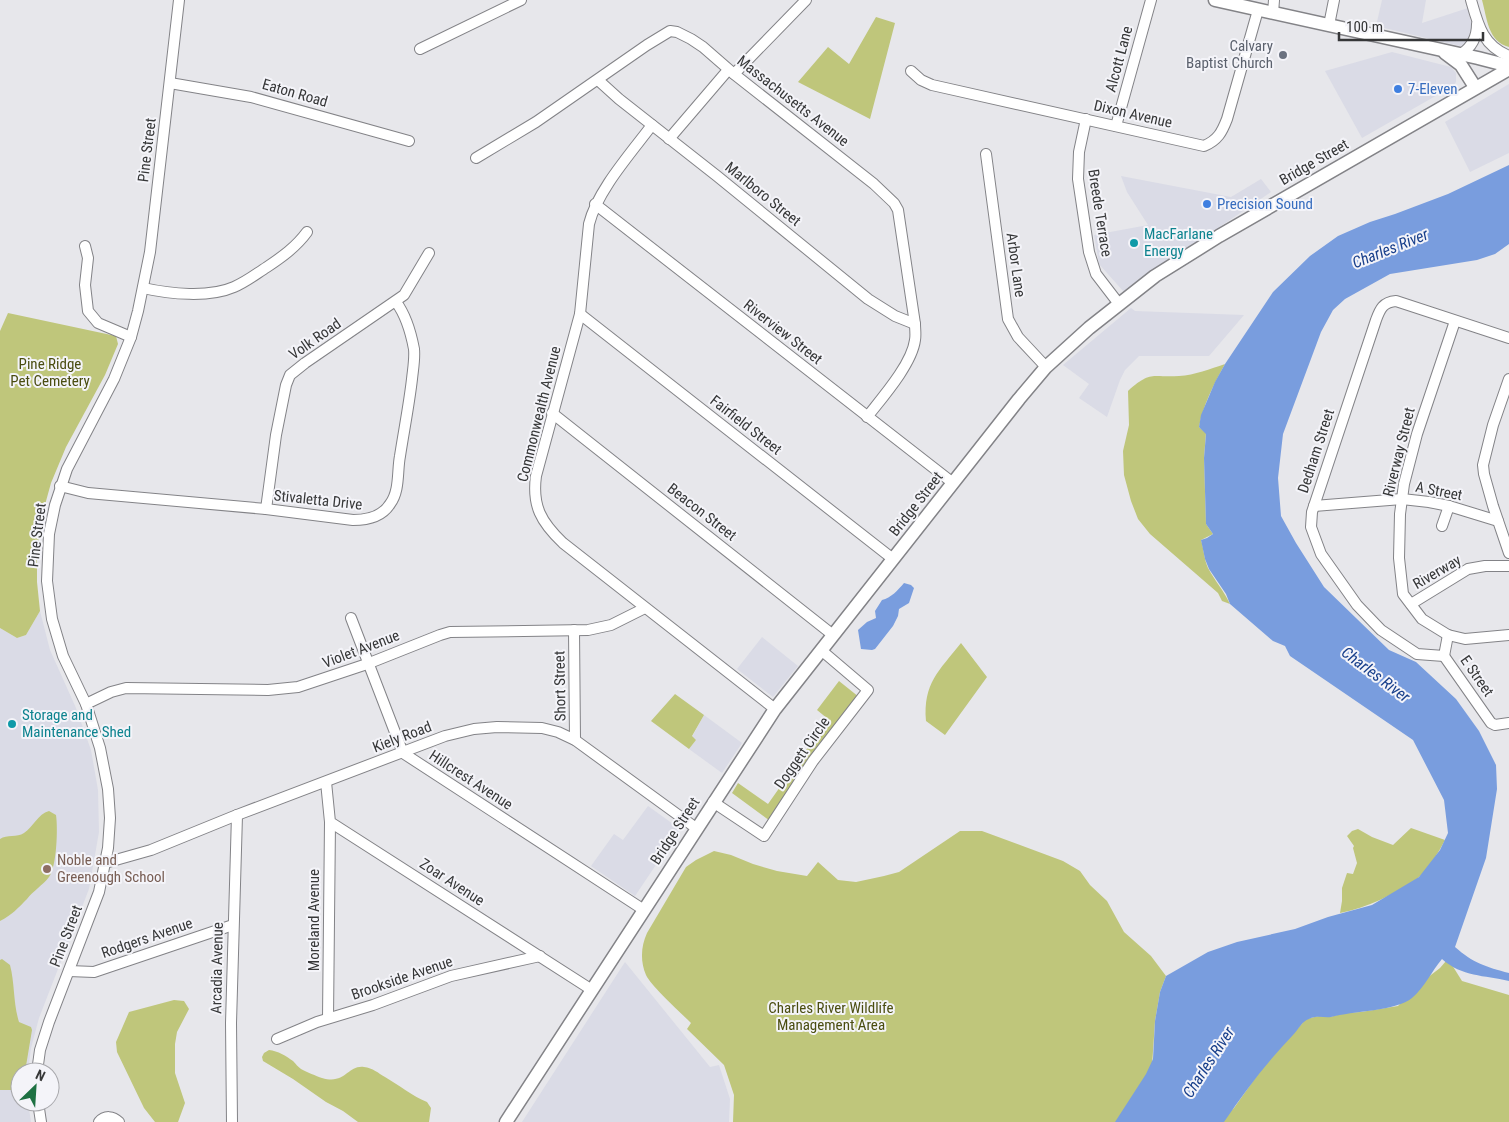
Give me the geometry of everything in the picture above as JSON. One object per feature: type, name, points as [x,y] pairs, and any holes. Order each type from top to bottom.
[{"type":"main road","points":[[1215,0],[1258,10],[1273,6],[1329,25],[1461,54],[1509,68]]},
{"type":"main road","points":[[1438,50],[1459,63],[1475,87]]},
{"type":"main road","name":"Bridge Street","points":[[506,1122],[775,709],[1046,367],[1073,341],[1119,304],[1155,276],[1196,249],[1509,68]]},
{"type":"street","name":"Pine Street","points":[[40,1062],[44,1036],[94,906],[105,863],[109,832],[108,789],[100,748],[86,704],[59,647],[52,619],[47,564],[49,534],[52,514],[60,486],[77,447],[109,390],[131,337],[143,288],[151,243],[179,0]]},
{"type":"street","points":[[420,49],[521,0]]},
{"type":"street","points":[[669,139],[731,72],[806,0]]},
{"type":"street","name":"Alcott Lane","points":[[1116,126],[1151,0]]},
{"type":"street","points":[[1329,25],[1334,0]]},
{"type":"street","points":[[1471,0],[1477,21],[1490,45],[1495,50],[1509,56]]},
{"type":"street","name":"Dixon Avenue","points":[[910,72],[932,85],[1204,146],[1214,142],[1221,134],[1258,10]]},
{"type":"street","points":[[1461,54],[1473,42],[1477,31],[1477,21]]},
{"type":"street","name":"Massachusetts Avenue","points":[[476,158],[536,122],[647,44],[670,31],[703,46],[731,72],[874,184],[894,203],[898,210],[916,340],[912,353],[895,382],[868,417]]},
{"type":"street","name":"Marlboro Street","points":[[598,80],[868,299],[895,316],[915,324]]},
{"type":"street","name":"Eaton Road","points":[[170,83],[251,96],[409,141]]},
{"type":"street","name":"Breede Terrace","points":[[1086,119],[1079,152],[1078,179],[1089,252],[1096,274],[1119,304]]},
{"type":"street","name":"Commonwealth Avenue","points":[[652,125],[595,204],[588,224],[580,314],[536,476],[535,498],[543,521],[562,543],[775,709]]},
{"type":"street","name":"Arbor Lane","points":[[986,154],[1008,319],[1018,337],[1046,367]]},
{"type":"street","name":"Riverview Street","points":[[595,204],[953,484]]},
{"type":"street","points":[[143,288],[182,293],[214,293],[228,290],[280,259],[307,232]]},
{"type":"street","points":[[85,246],[88,258],[85,285],[88,311],[98,323],[131,337]]},
{"type":"street","name":"Volk Road","points":[[266,509],[276,435],[286,385],[290,375],[396,302],[410,288],[429,253]]},
{"type":"street","name":"Dedham Street","points":[[1444,656],[1417,654],[1381,630],[1357,605],[1322,554],[1311,527],[1312,512],[1381,307],[1390,301],[1396,301],[1509,338]]},
{"type":"street","name":"Stivaletta Drive","points":[[60,486],[88,492],[266,509],[353,520],[368,520],[379,515],[390,504],[397,488],[399,458],[414,361],[414,348],[402,310],[396,302]]},
{"type":"street","name":"Fairfield Street","points":[[580,314],[893,559]]},
{"type":"street","name":"Riverway Street","points":[[1448,635],[1422,619],[1403,594],[1399,558],[1404,484],[1417,434],[1455,320]]},
{"type":"street","points":[[1509,379],[1483,465],[1484,474],[1509,553]]},
{"type":"street","name":"Beacon Street","points":[[552,413],[833,635]]},
{"type":"street","name":"A Street","points":[[1314,506],[1402,499],[1449,506],[1498,521]]},
{"type":"street","points":[[1442,526],[1449,506]]},
{"type":"street","name":"Riverway","points":[[1411,604],[1468,569],[1485,566],[1509,566]]},
{"type":"street","name":"Violet Avenue","points":[[86,704],[110,692],[126,688],[268,690],[298,687],[367,664],[450,632],[588,630],[611,625],[645,608]]},
{"type":"street","points":[[351,618],[402,753]]},
{"type":"street","name":"Short Street","points":[[574,630],[575,740]]},
{"type":"street","points":[[1444,656],[1448,635],[1465,639],[1509,635]]},
{"type":"street","name":"Doggett Circle","points":[[713,802],[764,836],[813,761],[868,690],[821,650]]},
{"type":"street","name":"E Street","points":[[1444,656],[1490,722],[1496,725],[1509,723]]},
{"type":"street","name":"Kiely Road","points":[[105,863],[151,850],[237,815],[445,736],[482,728],[542,728],[558,732],[575,740],[696,828]]},
{"type":"street","name":"Hillcrest Avenue","points":[[402,753],[644,910]]},
{"type":"street","points":[[326,782],[330,822]]},
{"type":"street","name":"Arcadia Avenue","points":[[232,1122],[231,1023],[237,815]]},
{"type":"street","name":"Zoar Avenue","points":[[330,822],[592,990]]},
{"type":"street","name":"Moreland Avenue","points":[[328,1018],[330,822]]},
{"type":"street","name":"Rodgers Avenue","points":[[69,971],[94,972],[233,924]]},
{"type":"street","name":"Brookside Avenue","points":[[277,1039],[328,1018],[372,1005],[451,976],[540,956]]},
{"type":"street","points":[[99,1122],[105,1117],[110,1117],[119,1122]]},
{"type":"shaded area","points":[[1382,0],[1426,0],[1422,23],[1468,8],[1473,33],[1466,45],[1460,46],[1376,26]]},
{"type":"shaded area","points":[[1392,52],[1451,67],[1456,73],[1456,82],[1453,86],[1362,138],[1325,71]]},
{"type":"shaded area","points":[[1509,84],[1509,153],[1470,172],[1445,122]]},
{"type":"shaded area","points":[[1121,176],[1231,197],[1261,179],[1271,192],[1124,292],[1099,264],[1094,235],[1148,225],[1127,192]]},
{"type":"shaded area","points":[[1131,308],[1135,311],[1244,315],[1209,356],[1139,356],[1125,370],[1107,417],[1079,398],[1089,384],[1063,365]]},
{"type":"shaded area","name":"Noble and Greenough School","points":[[40,611],[50,650],[76,708],[91,750],[98,790],[99,832],[89,889],[39,1018],[29,1062],[10,1062],[10,1112],[30,1112],[31,1122],[0,1122],[0,628],[17,638],[26,635]]},
{"type":"shaded area","points":[[762,637],[798,666],[773,697],[737,669]]},
{"type":"shaded area","points":[[704,715],[742,743],[722,773],[689,749],[696,740],[692,737]]},
{"type":"shaded area","points":[[648,806],[680,829],[635,896],[591,866],[614,834],[623,840]]},
{"type":"shaded area","points":[[625,962],[710,1067],[719,1065],[730,1099],[729,1122],[522,1122]]},
{"type":"green space","points":[[1482,0],[1509,0],[1509,47],[1502,44],[1493,35],[1487,21]]},
{"type":"green space","points":[[876,17],[895,23],[870,119],[798,82],[828,47],[849,64]]},
{"type":"green space","name":"Pine Ridge Pet Cemetery","points":[[8,313],[116,336],[118,344],[105,375],[66,447],[51,483],[43,512],[37,553],[40,611],[26,635],[17,638],[0,628],[0,331]]},
{"type":"green space","points":[[1225,364],[1206,403],[1199,427],[1206,433],[1204,458],[1206,524],[1213,534],[1201,540],[1208,568],[1230,604],[1222,601],[1218,593],[1150,534],[1138,519],[1124,475],[1123,451],[1129,425],[1128,391],[1136,384],[1152,376],[1179,376]]},
{"type":"green space","points":[[961,643],[987,677],[945,735],[926,721],[927,697],[939,670]]},
{"type":"green space","points":[[839,681],[859,697],[770,821],[732,793],[738,783],[768,804],[828,719],[817,710]]},
{"type":"green space","points":[[675,694],[704,715],[692,736],[696,740],[689,749],[651,721]]},
{"type":"green space","points":[[49,811],[56,815],[57,821],[57,837],[52,872],[47,880],[18,908],[0,921],[0,839],[24,833],[42,815]]},
{"type":"green space","points":[[1411,828],[1445,840],[1426,870],[1418,878],[1391,895],[1360,908],[1340,913],[1342,888],[1347,873],[1353,874],[1357,863],[1354,846],[1347,836],[1352,831],[1358,829],[1393,845]]},
{"type":"green space","name":"Charles River Wildlife Management Area","points":[[960,831],[982,831],[1063,861],[1080,871],[1090,885],[1107,901],[1124,932],[1151,956],[1166,976],[1160,992],[1155,1021],[1152,1066],[1118,1122],[733,1122],[734,1095],[724,1065],[687,1029],[691,1023],[649,980],[642,959],[642,948],[647,933],[686,867],[714,851],[777,871],[807,876],[818,862],[838,880],[856,882],[899,872]]},
{"type":"green space","points":[[2,959],[10,965],[19,1022],[31,1027],[32,1030],[27,1062],[10,1062],[10,1090],[0,1090],[0,960]]},
{"type":"green space","points":[[1446,961],[1452,965],[1462,981],[1509,995],[1509,1122],[1218,1122],[1234,1108],[1263,1067],[1306,1019],[1398,1006],[1418,985]]},
{"type":"green space","points":[[174,1000],[184,1001],[189,1009],[177,1032],[175,1044],[175,1073],[185,1103],[178,1122],[155,1122],[144,1108],[117,1052],[116,1042],[129,1012]]},
{"type":"green space","points":[[269,1050],[282,1054],[301,1069],[322,1078],[336,1079],[358,1067],[373,1070],[427,1102],[431,1108],[429,1122],[358,1122],[263,1061],[264,1053]]},
{"type":"water","name":"Charles River","points":[[1509,165],[1509,244],[1495,254],[1477,260],[1390,274],[1345,299],[1333,310],[1321,332],[1283,434],[1278,478],[1281,516],[1324,587],[1389,650],[1416,662],[1456,699],[1479,731],[1496,765],[1497,789],[1486,858],[1455,947],[1480,964],[1509,973],[1509,981],[1465,972],[1442,959],[1421,989],[1405,1002],[1396,1006],[1374,1010],[1331,1017],[1315,1017],[1304,1022],[1257,1077],[1224,1122],[1115,1122],[1146,1074],[1153,1059],[1155,1021],[1160,992],[1166,976],[1208,952],[1237,942],[1295,929],[1328,917],[1372,905],[1419,877],[1440,850],[1448,833],[1444,800],[1413,740],[1290,656],[1285,646],[1273,641],[1230,604],[1226,594],[1209,569],[1201,540],[1213,534],[1206,524],[1204,458],[1206,434],[1199,427],[1201,415],[1225,364],[1273,292],[1310,256],[1338,236],[1370,222],[1448,194]]},
{"type":"water","points":[[904,583],[914,588],[909,603],[899,609],[893,626],[875,649],[861,649],[858,630],[867,622],[876,618],[875,611],[882,600],[891,596]]},
{"type":"place","name":"Calvary Baptist Church","points":[[1283,55]]},
{"type":"place","name":"7-Eleven","points":[[1398,89]]},
{"type":"place","name":"Precision Sound","points":[[1207,204]]},
{"type":"place","name":"MacFarlane Energy","points":[[1134,243]]},
{"type":"place","name":"Storage and Maintenance Shed","points":[[12,724]]},
{"type":"place","name":"Noble and Greenough School","points":[[47,869]]}]
